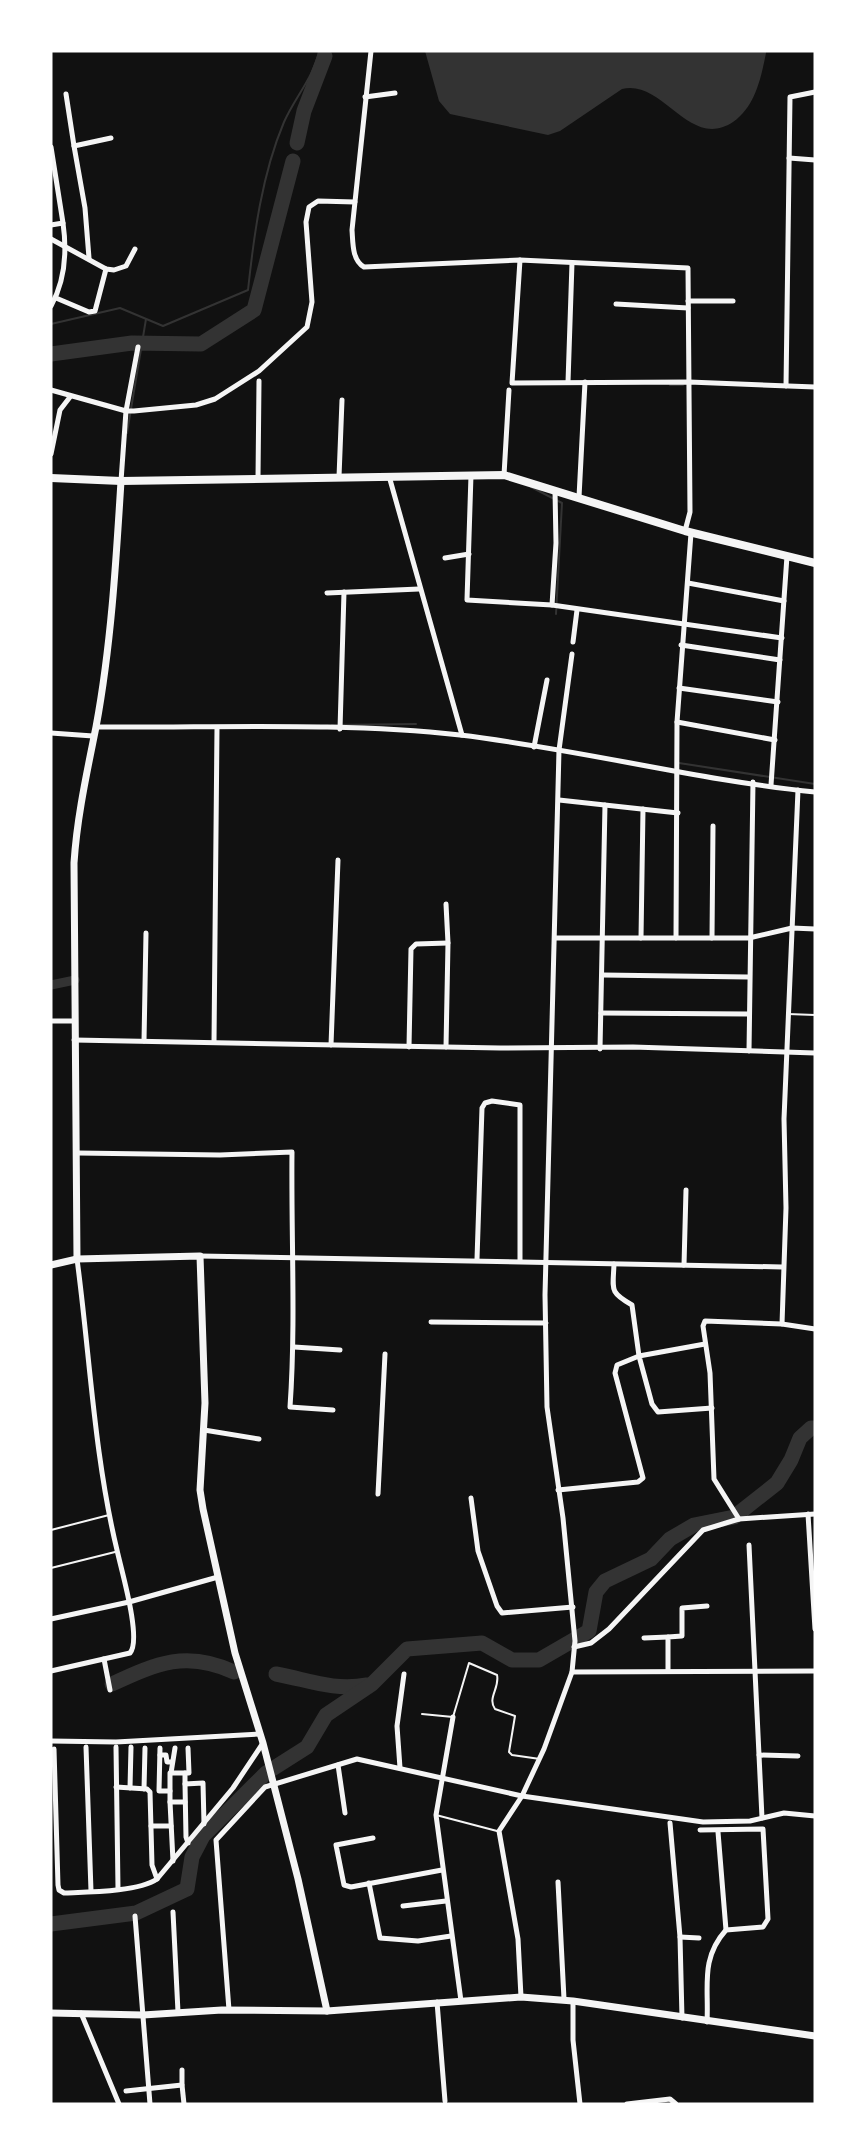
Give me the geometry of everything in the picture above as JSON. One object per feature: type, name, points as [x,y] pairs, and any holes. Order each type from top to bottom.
[{"type":"main road","points":[[51,478],[121,481],[504,475],[688,532],[815,563]]},
{"type":"street","points":[[371,51],[355,201],[354,249],[356,259],[364,267],[520,260],[688,267],[690,512],[688,584],[681,645],[675,772],[678,813],[676,938]]},
{"type":"street","points":[[366,97],[395,93]]},
{"type":"street","points":[[786,386],[790,97],[815,93]]},
{"type":"street","points":[[66,94],[84,207],[89,258]]},
{"type":"street","points":[[74,146],[111,138]]},
{"type":"street","points":[[51,147],[66,246],[61,281],[51,306]]},
{"type":"street","points":[[789,158],[815,160]]},
{"type":"street","points":[[51,390],[70,397],[129,411],[196,405],[215,399],[259,371],[308,325],[312,302],[306,222],[308,210],[313,203],[318,201],[355,201]]},
{"type":"street","points":[[51,225],[63,223]]},
{"type":"street","points":[[51,239],[106,269],[123,269],[135,249]]},
{"type":"street","points":[[504,475],[520,260]]},
{"type":"street","points":[[568,382],[572,263]]},
{"type":"street","points":[[56,298],[89,312],[95,311],[106,269]]},
{"type":"street","points":[[688,301],[733,301]]},
{"type":"street","points":[[616,304],[688,308]]},
{"type":"street","points":[[51,1671],[132,1651],[134,1643],[129,1602],[109,1515],[77,1259],[78,1153],[74,1021],[76,833],[96,727],[113,597],[121,481],[138,347]]},
{"type":"street","points":[[258,478],[259,381]]},
{"type":"street","points":[[511,387],[568,382],[689,382],[815,387]]},
{"type":"street","points":[[579,497],[585,382]]},
{"type":"street","points":[[51,454],[60,410],[70,397]]},
{"type":"street","points":[[339,477],[342,400]]},
{"type":"street","points":[[471,475],[467,600],[552,605],[782,638]]},
{"type":"street","points":[[389,476],[462,735]]},
{"type":"street","points":[[552,605],[556,543],[555,491]]},
{"type":"street","points":[[445,558],[469,554]]},
{"type":"street","points":[[771,782],[787,556]]},
{"type":"street","points":[[688,584],[784,601]]},
{"type":"street","points":[[327,593],[419,589]]},
{"type":"street","points":[[340,729],[344,592]]},
{"type":"street","points":[[573,642],[577,610]]},
{"type":"street","points":[[681,645],[780,660]]},
{"type":"street","points":[[521,1997],[518,1939],[499,1831],[522,1796],[540,1759],[572,1672],[575,1644],[573,1607],[547,1407],[546,1323],[550,1048],[559,750],[572,654]]},
{"type":"street","points":[[534,747],[548,680]]},
{"type":"street","points":[[679,688],[778,702]]},
{"type":"street","points":[[677,722],[775,740]]},
{"type":"street","points":[[96,727],[340,729],[462,735],[559,750],[675,772],[753,782],[771,782],[815,792]]},
{"type":"street","points":[[214,1042],[217,728]]},
{"type":"street","points":[[51,732],[93,736]]},
{"type":"street","points":[[749,1051],[748,977],[753,782]]},
{"type":"street","points":[[782,1324],[782,1267],[786,1208],[784,1119],[786,1052],[798,789]]},
{"type":"street","points":[[559,800],[678,813]]},
{"type":"street","points":[[600,1049],[605,805]]},
{"type":"street","points":[[641,938],[643,809]]},
{"type":"street","points":[[712,938],[713,826]]},
{"type":"street","points":[[331,1045],[338,860]]},
{"type":"street","points":[[446,904],[448,943],[446,1047]]},
{"type":"street","points":[[555,938],[749,938],[792,928],[815,929]]},
{"type":"street","points":[[144,1041],[146,933]]},
{"type":"street","points":[[409,1047],[411,949],[416,944],[448,943]]},
{"type":"street","points":[[603,975],[748,977]]},
{"type":"street","points":[[601,1013],[748,1014]]},
{"type":"street","points":[[51,1021],[74,1021]]},
{"type":"street","points":[[75,1040],[815,1053]]},
{"type":"street","points":[[477,1260],[482,1108],[492,1101],[520,1104],[520,1260]]},
{"type":"street","points":[[78,1153],[220,1155],[292,1152],[291,1257],[294,1347],[290,1407],[333,1410]]},
{"type":"street","points":[[684,1264],[686,1190]]},
{"type":"street","points":[[51,1265],[77,1259],[200,1256],[520,1260],[782,1267]]},
{"type":"street","points":[[200,1256],[204,1430],[200,1490],[235,1653],[274,1785],[316,1952],[327,2011]]},
{"type":"street","points":[[614,1264],[613,1290],[618,1298],[632,1305],[639,1356],[652,1404],[658,1412],[712,1408]]},
{"type":"street","points":[[736,1515],[714,1479],[712,1408],[705,1344],[705,1321],[782,1324],[815,1329]]},
{"type":"street","points":[[431,1322],[546,1323]]},
{"type":"street","points":[[558,1491],[635,1482],[643,1478],[615,1373],[617,1365],[639,1356],[705,1344]]},
{"type":"street","points":[[294,1347],[340,1350]]},
{"type":"street","points":[[378,1494],[385,1354]]},
{"type":"street","points":[[204,1430],[259,1439]]},
{"type":"street","points":[[471,1498],[478,1551],[496,1606],[502,1613],[573,1607]]},
{"type":"street","points":[[575,1644],[591,1643],[609,1629],[703,1530],[736,1515],[812,1514],[815,1629]]},
{"type":"street","points":[[749,1545],[762,1818]]},
{"type":"street","points":[[51,1619],[129,1602],[218,1577]]},
{"type":"street","points":[[644,1638],[668,1638],[682,1635],[683,1607],[707,1606]]},
{"type":"street","points":[[668,1638],[669,1671]]},
{"type":"street","points":[[104,1659],[110,1690]]},
{"type":"street","points":[[572,1672],[815,1671]]},
{"type":"street","points":[[400,1768],[397,1726],[404,1674]]},
{"type":"street","points":[[453,1717],[436,1815],[461,2001]]},
{"type":"street","points":[[51,1741],[116,1742],[260,1734]]},
{"type":"street","points":[[86,1747],[91,1891]]},
{"type":"street","points":[[116,1747],[118,1888]]},
{"type":"street","points":[[130,1788],[131,1747]]},
{"type":"street","points":[[54,1749],[54,1816],[58,1885],[59,1890],[64,1893],[118,1888],[157,1880],[233,1788],[263,1747]]},
{"type":"street","points":[[145,1748],[152,1865],[157,1880]]},
{"type":"street","points":[[173,1861],[170,1791],[171,1762],[174,1762],[175,1748]]},
{"type":"street","points":[[171,1773],[189,1773],[188,1748]]},
{"type":"street","points":[[159,1791],[160,1752],[166,1755],[167,1762],[171,1762]]},
{"type":"street","points":[[759,1755],[798,1756]]},
{"type":"street","points":[[229,2010],[216,1840],[259,1791],[274,1785],[357,1759],[522,1796],[709,1823],[750,1821],[784,1813],[815,1816]]},
{"type":"street","points":[[338,1765],[345,1813]]},
{"type":"street","points":[[185,1773],[188,1843]]},
{"type":"street","points":[[185,1784],[203,1783],[204,1824]]},
{"type":"street","points":[[116,1787],[170,1791]]},
{"type":"street","points":[[170,1802],[185,1802]]},
{"type":"street","points":[[670,1823],[680,1937],[682,2018]]},
{"type":"street","points":[[151,1826],[171,1826]]},
{"type":"street","points":[[700,1830],[718,1832],[763,1830],[767,1923],[763,1927],[726,1930]]},
{"type":"street","points":[[707,2022],[709,1958],[715,1943],[726,1930],[718,1832]]},
{"type":"street","points":[[373,1838],[336,1845],[343,1884],[351,1887],[442,1870]]},
{"type":"street","points":[[558,1882],[564,2000]]},
{"type":"street","points":[[369,1884],[380,1938],[418,1941],[451,1936]]},
{"type":"street","points":[[51,1886],[58,1885]]},
{"type":"street","points":[[403,1906],[446,1901]]},
{"type":"street","points":[[173,1911],[178,2012]]},
{"type":"street","points":[[135,1916],[150,2104]]},
{"type":"street","points":[[680,1937],[699,1938]]},
{"type":"street","points":[[51,2013],[143,2015],[229,2010],[327,2011],[521,1997],[573,2001],[815,2036]]},
{"type":"street","points":[[573,2001],[573,2040],[580,2104]]},
{"type":"street","points":[[437,2002],[445,2101]]},
{"type":"street","points":[[81,2013],[119,2104]]},
{"type":"street","points":[[182,2070],[184,2104]]},
{"type":"street","points":[[126,2091],[182,2085]]},
{"type":"street","points":[[627,2104],[666,2100],[676,2104]]},
{"type":"lane","points":[[788,1014],[815,1015]]},
{"type":"lane","points":[[51,1530],[109,1515]]},
{"type":"lane","points":[[51,1568],[117,1551]]},
{"type":"lane","points":[[422,1714],[453,1717],[469,1663],[497,1676],[498,1681],[492,1705],[495,1709],[515,1716],[509,1752],[540,1759]]},
{"type":"lane","points":[[436,1815],[499,1831]]},
{"type":"shaded area","points":[[425,51],[766,51],[766,53],[752,100],[741,116],[733,122],[717,128],[703,128],[690,122],[651,94],[637,89],[622,89],[560,131],[548,135],[450,114],[439,101]]},
{"type":"waterway","points":[[51,324],[120,308],[163,326],[248,290],[256,226],[270,162],[284,122],[313,70],[319,51]]},
{"type":"waterway","points":[[297,143],[304,111],[325,56]]},
{"type":"waterway","points":[[51,354],[132,343],[201,344],[254,310],[293,161]]},
{"type":"waterway","points":[[127,433],[146,319]]},
{"type":"waterway","points":[[670,385],[683,385]]},
{"type":"waterway","points":[[531,487],[562,503],[556,614]]},
{"type":"waterway","points":[[332,725],[416,724]]},
{"type":"waterway","points":[[679,763],[815,784]]},
{"type":"waterway","points":[[51,985],[75,980]]},
{"type":"waterway","points":[[51,1924],[136,1913],[187,1889],[192,1857],[203,1836],[266,1773],[307,1747],[326,1715],[372,1684],[407,1649],[482,1643],[512,1660],[539,1660],[589,1631],[596,1592],[605,1581],[651,1559],[670,1539],[694,1525],[734,1517],[777,1483],[791,1460],[800,1438],[811,1428],[815,1428]]},
{"type":"waterway","points":[[112,1684],[143,1670],[172,1662],[201,1662],[234,1672]]},
{"type":"waterway","points":[[276,1674],[332,1686],[367,1685]]}]
